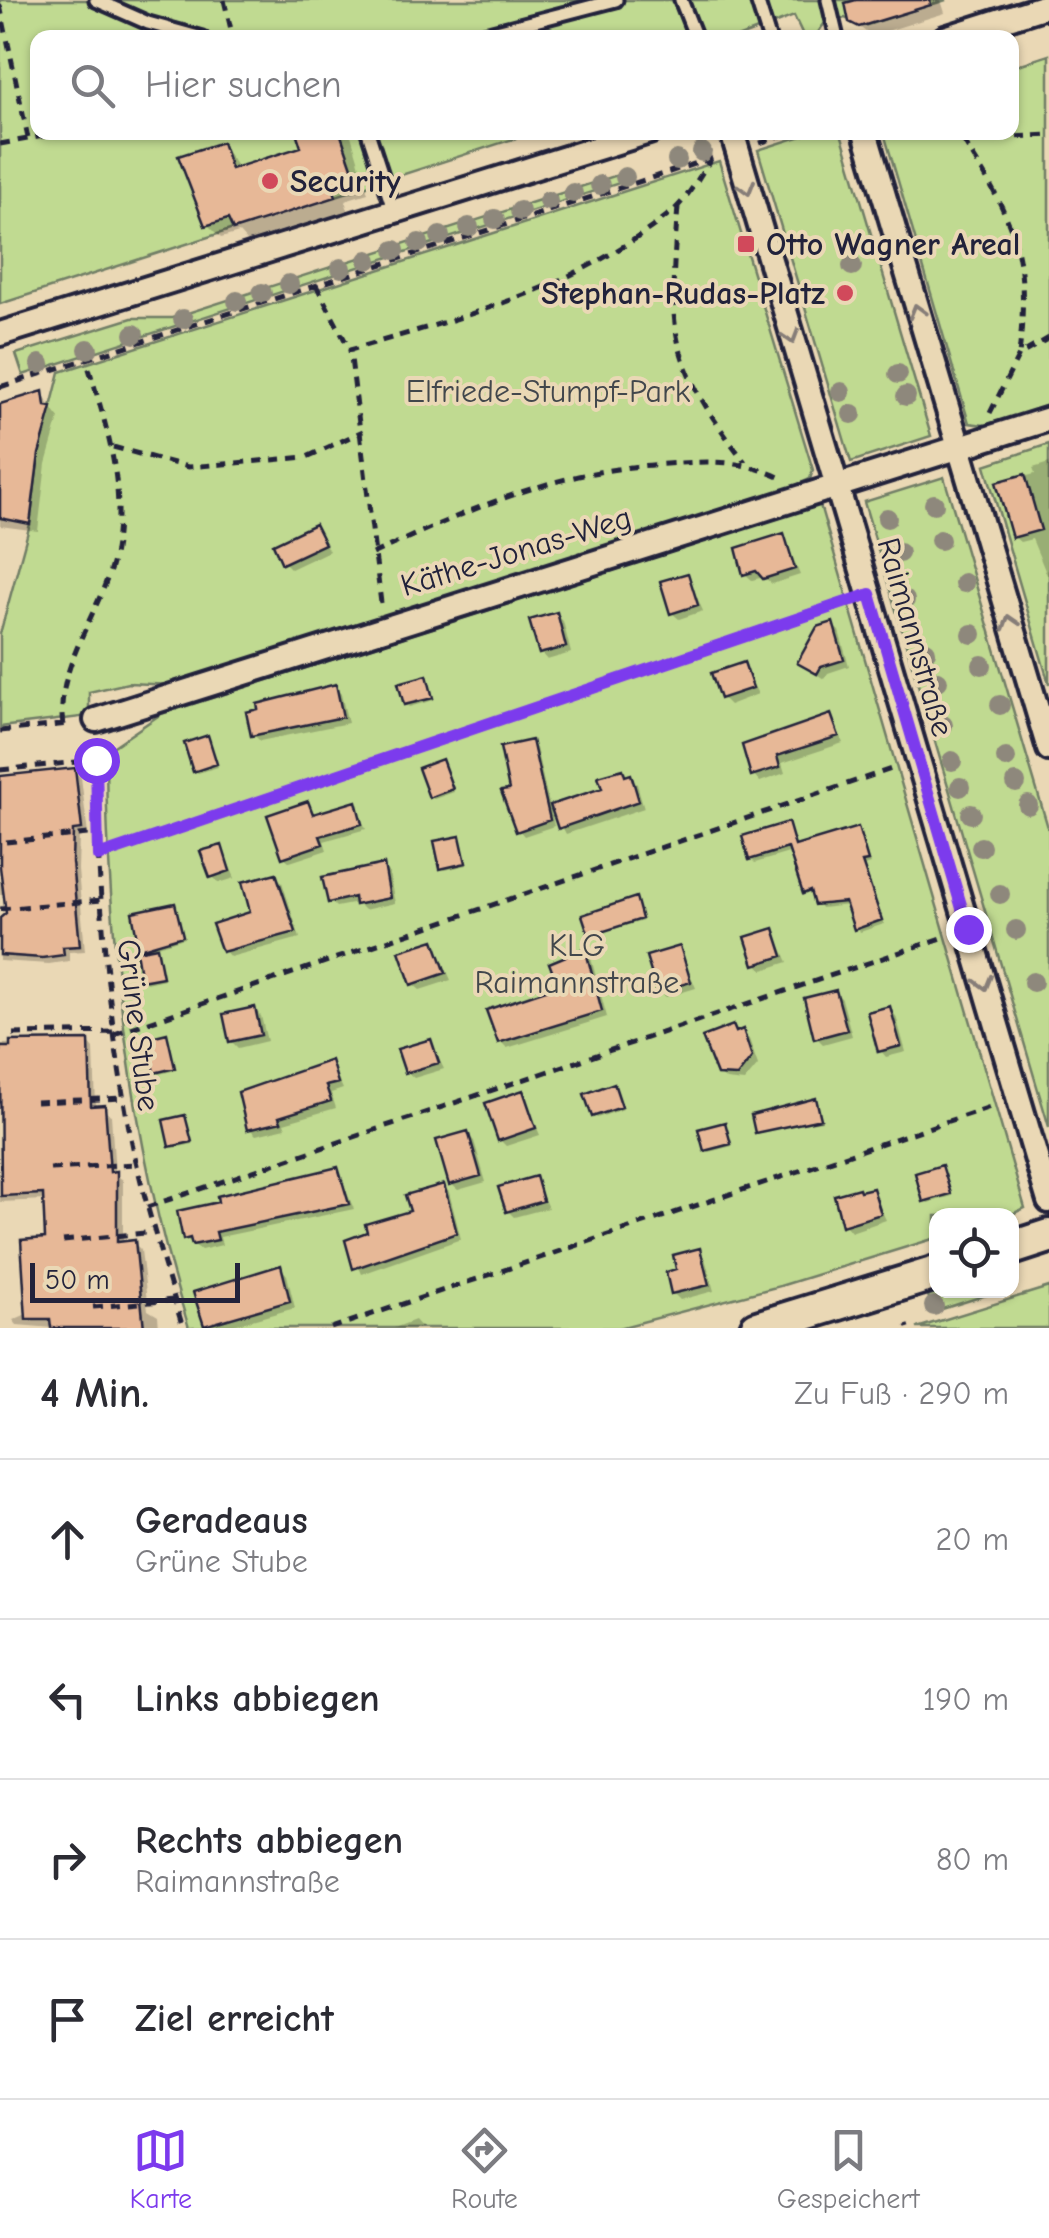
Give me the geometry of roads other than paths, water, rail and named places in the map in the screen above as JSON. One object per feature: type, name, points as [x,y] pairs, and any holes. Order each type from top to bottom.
[{"type":"main road","points":[[1019,1246],[1049,1236]]},
{"type":"main road","points":[[756,1328],[929,1274]]},
{"type":"street","points":[[970,30],[1049,5]]},
{"type":"street","points":[[0,334],[622,140]]},
{"type":"street","name":"Raimannstraße","points":[[734,140],[1018,1098],[1043,1158],[1049,1200]]},
{"type":"street","points":[[867,140],[1049,749]]},
{"type":"street","name":"Käthe-Jonas-Weg","points":[[96,720],[1049,419]]},
{"type":"lane","points":[[96,0],[173,30]]},
{"type":"lane","points":[[500,30],[616,0]]},
{"type":"lane","points":[[681,0],[693,30]]},
{"type":"lane","points":[[757,0],[766,30]]},
{"type":"lane","points":[[828,0],[835,30]]},
{"type":"lane","points":[[371,140],[393,209]]},
{"type":"place","name":"Security","points":[[270,181]]},
{"type":"place","name":"Otto Wagner Areal","points":[[746,244]]},
{"type":"place","name":"Stephan-Rudas-Platz","points":[[845,293]]},
{"type":"park label","name":"Elfriede-Stumpf-Park","points":[[548,391]]},
{"type":"park label","name":"KLG Raimannstraße","points":[[577,964]]}]
